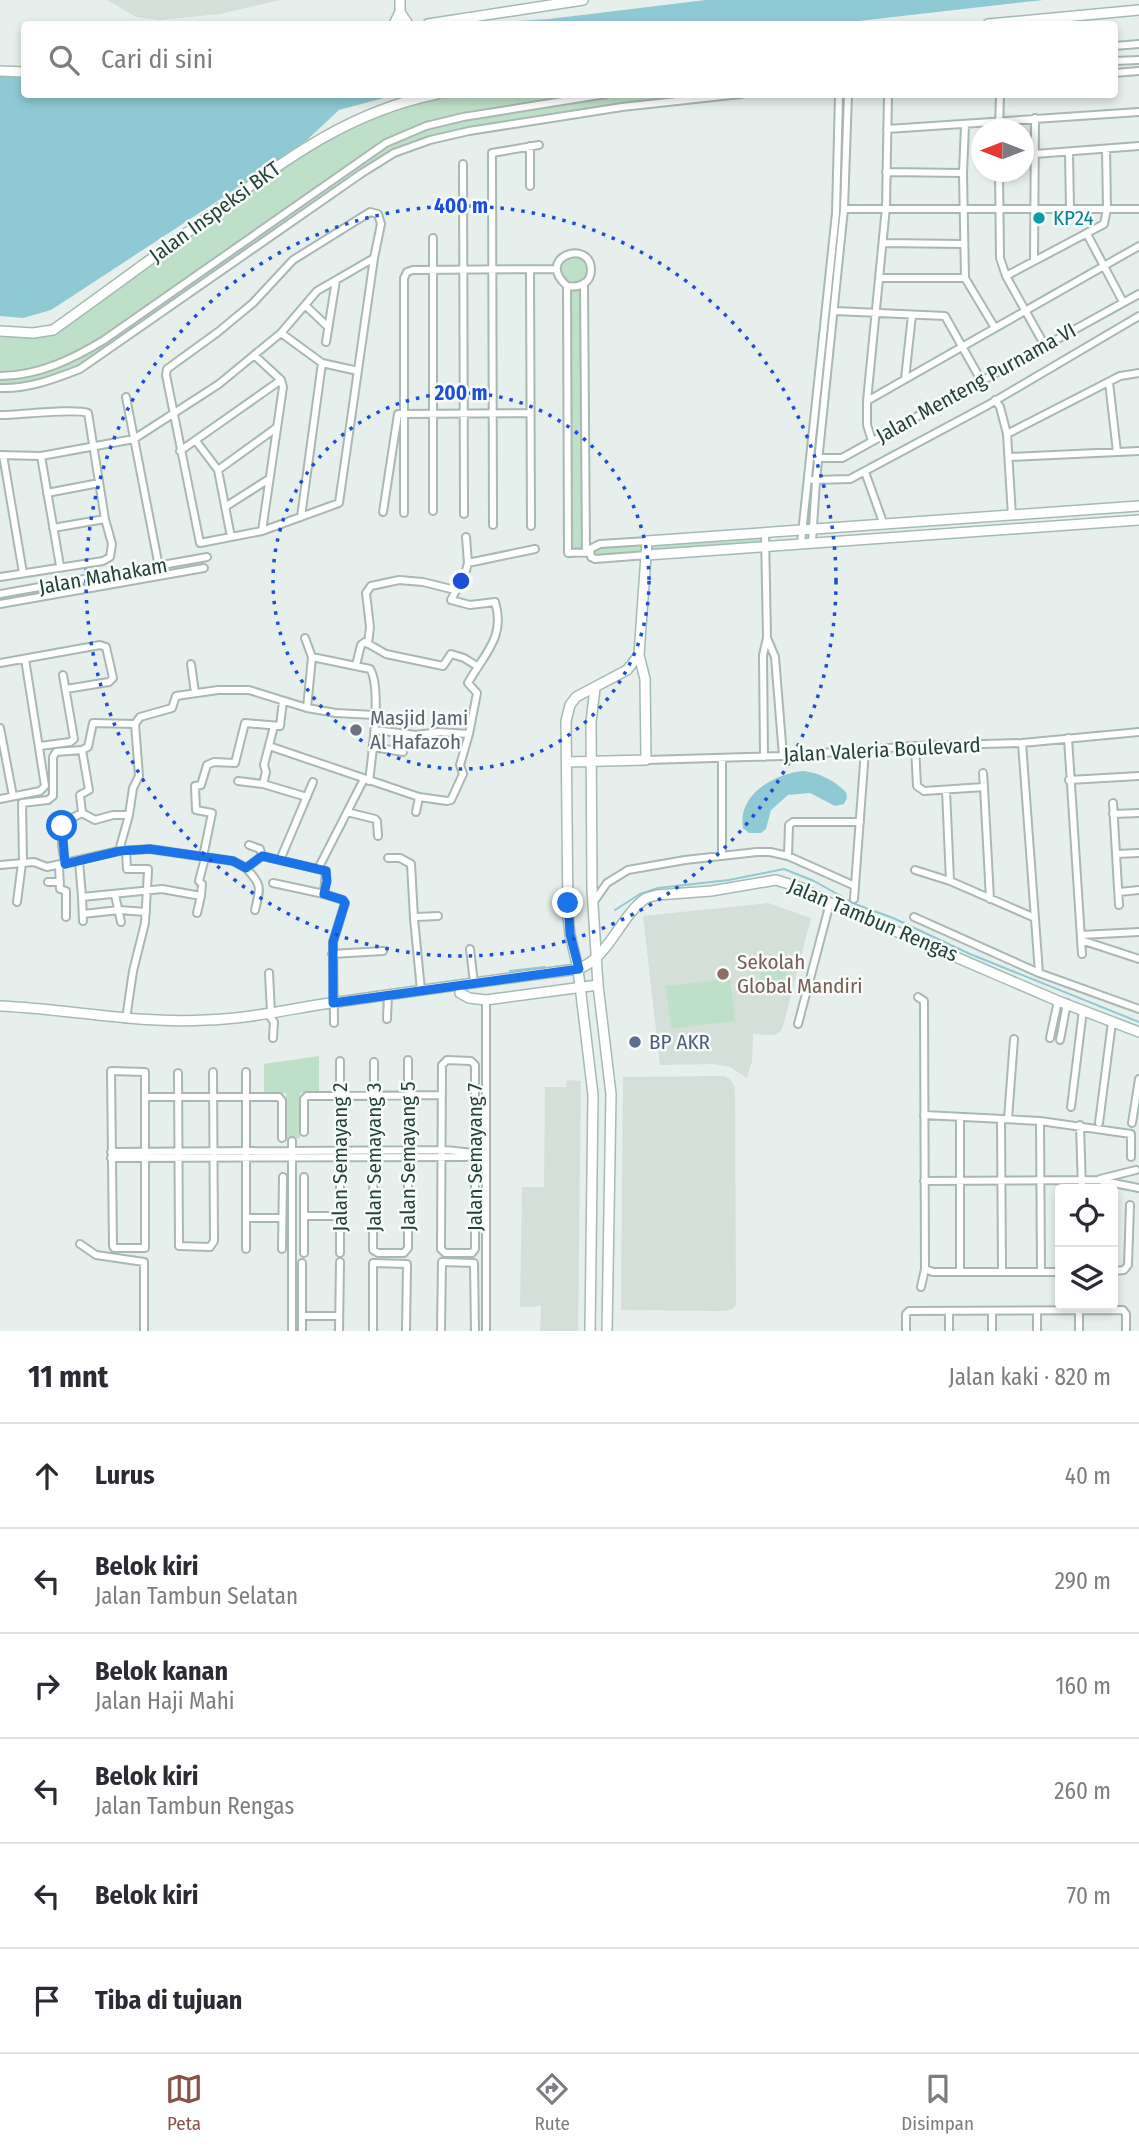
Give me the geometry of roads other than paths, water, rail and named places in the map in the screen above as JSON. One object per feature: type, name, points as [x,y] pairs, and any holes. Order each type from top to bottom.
[{"type":"street","points":[[396,21],[400,12],[400,0]]},
{"type":"street","points":[[447,21],[583,0]]},
{"type":"street","points":[[1020,21],[1139,10]]},
{"type":"street","points":[[400,12],[406,21]]},
{"type":"street","points":[[1118,46],[1139,44]]},
{"type":"street","points":[[1118,61],[1139,60]]},
{"type":"street","points":[[0,71],[21,72]]},
{"type":"street","points":[[1118,73],[1139,71]]},
{"type":"street","name":"Jalan Inspeksi BKT","points":[[0,331],[33,333],[53,330],[245,189],[322,138],[396,104],[421,98]]},
{"type":"street","points":[[0,376],[42,370],[75,358],[386,143],[426,126],[464,117],[581,98]]},
{"type":"street","points":[[0,388],[17,388],[49,381],[80,369],[394,153],[430,140],[469,131],[621,107],[704,98]]},
{"type":"street","points":[[806,542],[836,213],[840,98]]},
{"type":"street","points":[[814,458],[835,311],[844,209],[848,98]]},
{"type":"street","points":[[872,441],[867,425],[867,401],[886,207],[888,98]]},
{"type":"street","points":[[999,119],[1000,98]]},
{"type":"street","points":[[1030,119],[1139,112]]},
{"type":"street","points":[[1034,261],[1035,118]]},
{"type":"street","points":[[965,125],[965,278],[995,328]]},
{"type":"street","points":[[887,129],[971,125]]},
{"type":"street","points":[[493,525],[492,153],[539,145]]},
{"type":"street","points":[[530,146],[530,186]]},
{"type":"street","points":[[1035,154],[1139,146]]},
{"type":"street","points":[[1006,276],[1104,224],[1107,209],[1106,149]]},
{"type":"street","points":[[1069,152],[1070,208]]},
{"type":"street","points":[[463,163],[464,514]]},
{"type":"street","points":[[886,172],[963,173]]},
{"type":"street","points":[[999,182],[1000,258],[1006,276],[1045,346]]},
{"type":"street","points":[[844,209],[1139,209]]},
{"type":"street","points":[[370,212],[378,214],[382,224],[374,258],[341,499],[335,506],[262,531],[199,543],[173,414],[167,369],[253,303],[293,260],[370,212]]},
{"type":"street","points":[[1087,234],[1123,302]]},
{"type":"street","points":[[433,238],[433,511]]},
{"type":"street","points":[[883,243],[963,244]]},
{"type":"street","points":[[867,401],[1024,309],[1139,246]]},
{"type":"street","points":[[573,252],[582,254],[589,260],[591,269],[584,284],[575,287],[566,286],[559,279],[556,270],[559,261],[573,252]]},
{"type":"street","points":[[23,573],[2,455],[41,456],[134,439],[219,383],[254,355],[281,332],[317,291],[374,258]]},
{"type":"street","points":[[530,270],[531,526]]},
{"type":"street","points":[[404,513],[404,278],[407,272],[556,270]]},
{"type":"street","points":[[879,278],[965,278]]},
{"type":"street","points":[[326,342],[336,281]]},
{"type":"street","points":[[584,284],[588,552],[591,557],[596,559],[1139,520]]},
{"type":"street","points":[[566,286],[568,554],[588,552],[598,544],[1139,506]]},
{"type":"street","name":"Jalan Menteng Purnama VI","points":[[814,458],[839,460],[1139,294]]},
{"type":"street","points":[[305,305],[328,327]]},
{"type":"street","points":[[835,311],[945,316],[982,382]]},
{"type":"street","points":[[905,379],[912,315]]},
{"type":"street","points":[[1136,317],[1139,325]]},
{"type":"street","name":"Jalan Menteng Purnama VI","points":[[812,480],[843,481],[865,472],[1136,317]]},
{"type":"street","points":[[281,332],[323,363],[358,371]]},
{"type":"street","points":[[254,355],[281,380],[283,396],[262,531]]},
{"type":"street","points":[[301,517],[323,363]]},
{"type":"street","points":[[1007,434],[1120,376],[1139,373]]},
{"type":"street","points":[[180,451],[281,380]]},
{"type":"street","points":[[1109,382],[1117,452]]},
{"type":"street","points":[[126,397],[161,575]]},
{"type":"street","points":[[995,400],[1000,407],[1007,434],[1009,457],[1006,528]]},
{"type":"street","points":[[0,415],[85,411],[89,417],[105,519],[113,548],[108,559],[0,577]]},
{"type":"street","points":[[383,512],[398,414],[530,413]]},
{"type":"street","points":[[218,470],[277,428]]},
{"type":"street","points":[[196,441],[218,470],[231,537]]},
{"type":"street","points":[[1009,457],[1139,451]]},
{"type":"street","points":[[41,456],[60,566]]},
{"type":"street","points":[[865,472],[884,525]]},
{"type":"street","points":[[225,507],[269,479]]},
{"type":"street","points":[[47,493],[99,483]]},
{"type":"street","points":[[0,491],[9,491]]},
{"type":"street","points":[[53,528],[105,519]]},
{"type":"street","points":[[764,757],[763,656],[767,638],[765,533]]},
{"type":"street","points":[[269,746],[419,797],[451,800],[463,774],[460,765],[477,693],[468,684],[498,634],[496,604],[470,605],[453,601],[455,590],[468,563],[466,537]]},
{"type":"street","points":[[566,762],[646,760],[645,679],[639,655],[647,541]]},
{"type":"street","points":[[468,563],[534,549]]},
{"type":"street","name":"Jalan Mahakam","points":[[0,594],[206,557]]},
{"type":"street","name":"Jalan Mahakam","points":[[0,604],[204,568]]},
{"type":"street","points":[[368,644],[370,627],[366,600],[369,587],[399,580],[423,582],[455,590]]},
{"type":"street","points":[[304,638],[312,657],[307,708]]},
{"type":"street","points":[[767,638],[775,657],[783,756]]},
{"type":"street","points":[[356,666],[361,645],[365,642],[386,654],[443,666],[450,654],[477,666]]},
{"type":"street","points":[[0,663],[100,645],[106,647],[113,678],[109,682],[66,689]]},
{"type":"street","points":[[590,1331],[593,1095],[579,969],[568,917],[566,721],[570,705],[576,697],[626,670],[639,655]]},
{"type":"street","points":[[312,657],[370,669],[374,676],[375,730],[366,780],[318,869]]},
{"type":"street","points":[[0,799],[40,791],[45,786],[25,659]]},
{"type":"street","points":[[191,664],[195,693]]},
{"type":"street","points":[[40,746],[70,742],[74,739],[63,675]]},
{"type":"street","points":[[595,688],[591,722],[593,903],[598,985],[611,1094],[607,1331]]},
{"type":"street","points":[[126,1014],[148,890],[148,870],[127,869],[123,851],[133,788],[139,770],[135,724],[140,717],[172,708],[176,696],[249,690],[307,708],[374,715]]},
{"type":"street","points":[[197,913],[202,884],[199,881],[212,813],[196,810],[195,786],[201,785],[207,765],[214,762],[235,763],[245,723],[280,725],[283,701]]},
{"type":"street","points":[[18,902],[22,863],[22,803],[48,800],[53,796],[54,754],[88,747],[93,723],[135,724]]},
{"type":"street","points":[[263,784],[266,772],[264,765],[274,726]]},
{"type":"street","points":[[0,728],[13,796]]},
{"type":"street","points":[[375,730],[416,735],[439,732],[469,734]]},
{"type":"street","name":"Jalan Valeria Boulevard","points":[[646,760],[722,759],[915,746],[1022,743],[1139,732]]},
{"type":"street","points":[[1068,738],[1082,954]]},
{"type":"street","points":[[1022,743],[1039,973]]},
{"type":"street","points":[[915,746],[917,786],[923,791],[984,787]]},
{"type":"street","points":[[373,747],[403,752]]},
{"type":"street","points":[[82,750],[89,790],[80,793],[82,813]]},
{"type":"street","points":[[854,899],[865,750]]},
{"type":"street","points":[[722,759],[722,856]]},
{"type":"street","points":[[983,773],[990,899]]},
{"type":"street","points":[[1069,780],[1139,776]]},
{"type":"street","points":[[238,781],[263,784],[307,797]]},
{"type":"street","points":[[280,860],[313,782]]},
{"type":"street","points":[[946,790],[950,881]]},
{"type":"street","points":[[416,812],[419,797]]},
{"type":"street","points":[[1113,803],[1119,905]]},
{"type":"street","points":[[347,812],[375,819],[378,836]]},
{"type":"street","points":[[66,917],[66,891],[60,890],[62,824],[74,815],[82,813],[95,820],[113,815],[129,815]]},
{"type":"street","points":[[1113,814],[1139,813]]},
{"type":"street","points":[[788,856],[789,825],[793,822],[860,822]]},
{"type":"street","points":[[249,845],[260,849],[262,856]]},
{"type":"street","points":[[0,865],[34,862],[47,867],[123,851],[173,851],[233,861],[246,868],[258,880],[260,888],[255,911]]},
{"type":"street","points":[[593,903],[607,883],[628,870],[770,852],[788,856],[855,886]]},
{"type":"street","points":[[1116,854],[1139,853]]},
{"type":"street","points":[[246,868],[262,856],[326,871],[324,894]]},
{"type":"street","points":[[388,858],[400,858],[411,864],[420,987]]},
{"type":"street","points":[[79,862],[83,918],[119,910],[146,912]]},
{"type":"street","points":[[915,870],[950,881],[1035,918]]},
{"type":"street","name":"Jalan Tambun Rengas","points":[[0,1006],[209,1020],[420,987],[579,969],[596,956],[642,901],[657,895],[719,890],[776,880],[802,888],[830,903],[1139,1032]]},
{"type":"street","points":[[47,882],[60,882]]},
{"type":"street","points":[[273,883],[324,894],[345,903],[333,942],[334,1023]]},
{"type":"street","points":[[82,897],[148,890],[174,890],[201,896]]},
{"type":"street","points":[[1119,892],[1139,890]]},
{"type":"street","points":[[115,895],[121,922]]},
{"type":"street","points":[[99,896],[100,914]]},
{"type":"street","points":[[798,1024],[830,903]]},
{"type":"street","points":[[414,918],[438,916]]},
{"type":"street","points":[[914,917],[1039,973],[1139,1009]]},
{"type":"street","points":[[1081,938],[1139,932]]},
{"type":"street","points":[[1081,938],[1139,959]]},
{"type":"street","points":[[470,948],[474,983]]},
{"type":"street","points":[[332,954],[383,951]]},
{"type":"street","points":[[269,972],[273,1038]]},
{"type":"street","points":[[460,993],[469,998],[486,1000],[598,985]]},
{"type":"street","points":[[387,1019],[388,994]]},
{"type":"street","points":[[918,998],[924,1001],[925,1269],[922,1287]]},
{"type":"street","points":[[486,1000],[486,1331]]},
{"type":"street","points":[[1050,1038],[1062,1002]]},
{"type":"street","points":[[1060,1040],[1062,1002]]},
{"type":"street","points":[[1071,1107],[1083,1010]]},
{"type":"street","points":[[1099,1123],[1112,1022]]},
{"type":"street","points":[[1002,1271],[1000,1180],[1014,1038]]},
{"type":"street","name":"Jalan Semayang 2","points":[[340,1060],[340,1253]]},
{"type":"street","name":"Jalan Semayang 5","points":[[375,1252],[407,1251],[408,1060]]},
{"type":"street","name":"Jalan Semayang 7","points":[[442,1095],[443,1062],[471,1061],[475,1065],[474,1251],[443,1252],[442,1154]]},
{"type":"street","name":"Jalan Semayang 3","points":[[374,1062],[375,1252]]},
{"type":"street","points":[[111,1071],[145,1072],[145,1097],[145,1248],[113,1247],[111,1071]]},
{"type":"street","points":[[178,1073],[179,1246],[210,1247],[213,1245],[213,1072]]},
{"type":"street","points":[[246,1072],[246,1249]]},
{"type":"street","points":[[1132,1123],[1137,1112],[1139,1079]]},
{"type":"street","points":[[304,1132],[305,1097],[442,1095],[442,1154]]},
{"type":"street","points":[[145,1097],[281,1098],[282,1138]]},
{"type":"street","points":[[924,1115],[1040,1121],[1131,1134],[1131,1157]]},
{"type":"street","points":[[960,1117],[960,1271]]},
{"type":"street","points":[[1040,1121],[1041,1272]]},
{"type":"street","points":[[1080,1125],[1082,1184]]},
{"type":"street","points":[[292,1141],[292,1331]]},
{"type":"street","points":[[111,1155],[442,1154],[466,1157],[486,1154]]},
{"type":"street","points":[[1098,1180],[1138,1169]]},
{"type":"street","points":[[1138,1169],[1133,1177],[1139,1188]]},
{"type":"street","points":[[282,1249],[283,1177]]},
{"type":"street","points":[[304,1177],[304,1253]]},
{"type":"street","points":[[924,1181],[1083,1179],[1139,1188]]},
{"type":"street","points":[[1118,1271],[1124,1270],[1128,1265],[1130,1205]]},
{"type":"street","points":[[304,1216],[340,1216]]},
{"type":"street","points":[[246,1218],[282,1217]]},
{"type":"street","points":[[80,1244],[96,1255],[144,1262],[144,1331]]},
{"type":"street","points":[[339,1331],[340,1262]]},
{"type":"street","points":[[302,1263],[302,1331]]},
{"type":"street","points":[[373,1331],[373,1263],[407,1264],[407,1331]]},
{"type":"street","points":[[440,1331],[441,1263],[474,1263],[475,1331]]},
{"type":"street","points":[[925,1269],[933,1272],[1055,1272]]},
{"type":"street","points":[[906,1331],[906,1314],[909,1311],[1124,1310],[1126,1331]]},
{"type":"street","points":[[949,1311],[949,1331]]},
{"type":"street","points":[[992,1311],[992,1331]]},
{"type":"street","points":[[1079,1311],[1079,1331]]},
{"type":"street","points":[[1037,1312],[1037,1331]]},
{"type":"street","points":[[302,1316],[339,1316]]},
{"type":"water","points":[[706,0],[1043,0],[858,21],[520,21]]},
{"type":"water","points":[[0,74],[21,75],[21,98],[384,98],[339,110],[307,140],[51,310],[23,318],[0,316]]},
{"type":"water","points":[[804,771],[832,781],[846,792],[844,804],[835,806],[810,793],[788,795],[771,810],[766,829],[761,833],[749,833],[743,828],[746,805],[752,796],[771,781]]},
{"type":"waterway","points":[[615,910],[640,894],[658,888],[729,880],[784,869],[814,881],[855,904],[893,918],[970,954],[1139,1022]]},
{"type":"waterway","points":[[510,971],[545,967]]},
{"type":"place","name":"KP24","points":[[1039,218]]},
{"type":"place","name":"Masjid Jami Al Hafazoh","points":[[356,730]]},
{"type":"place","name":"Sekolah Global Mandiri","points":[[723,974]]},
{"type":"place","name":"BP AKR","points":[[635,1042]]}]
